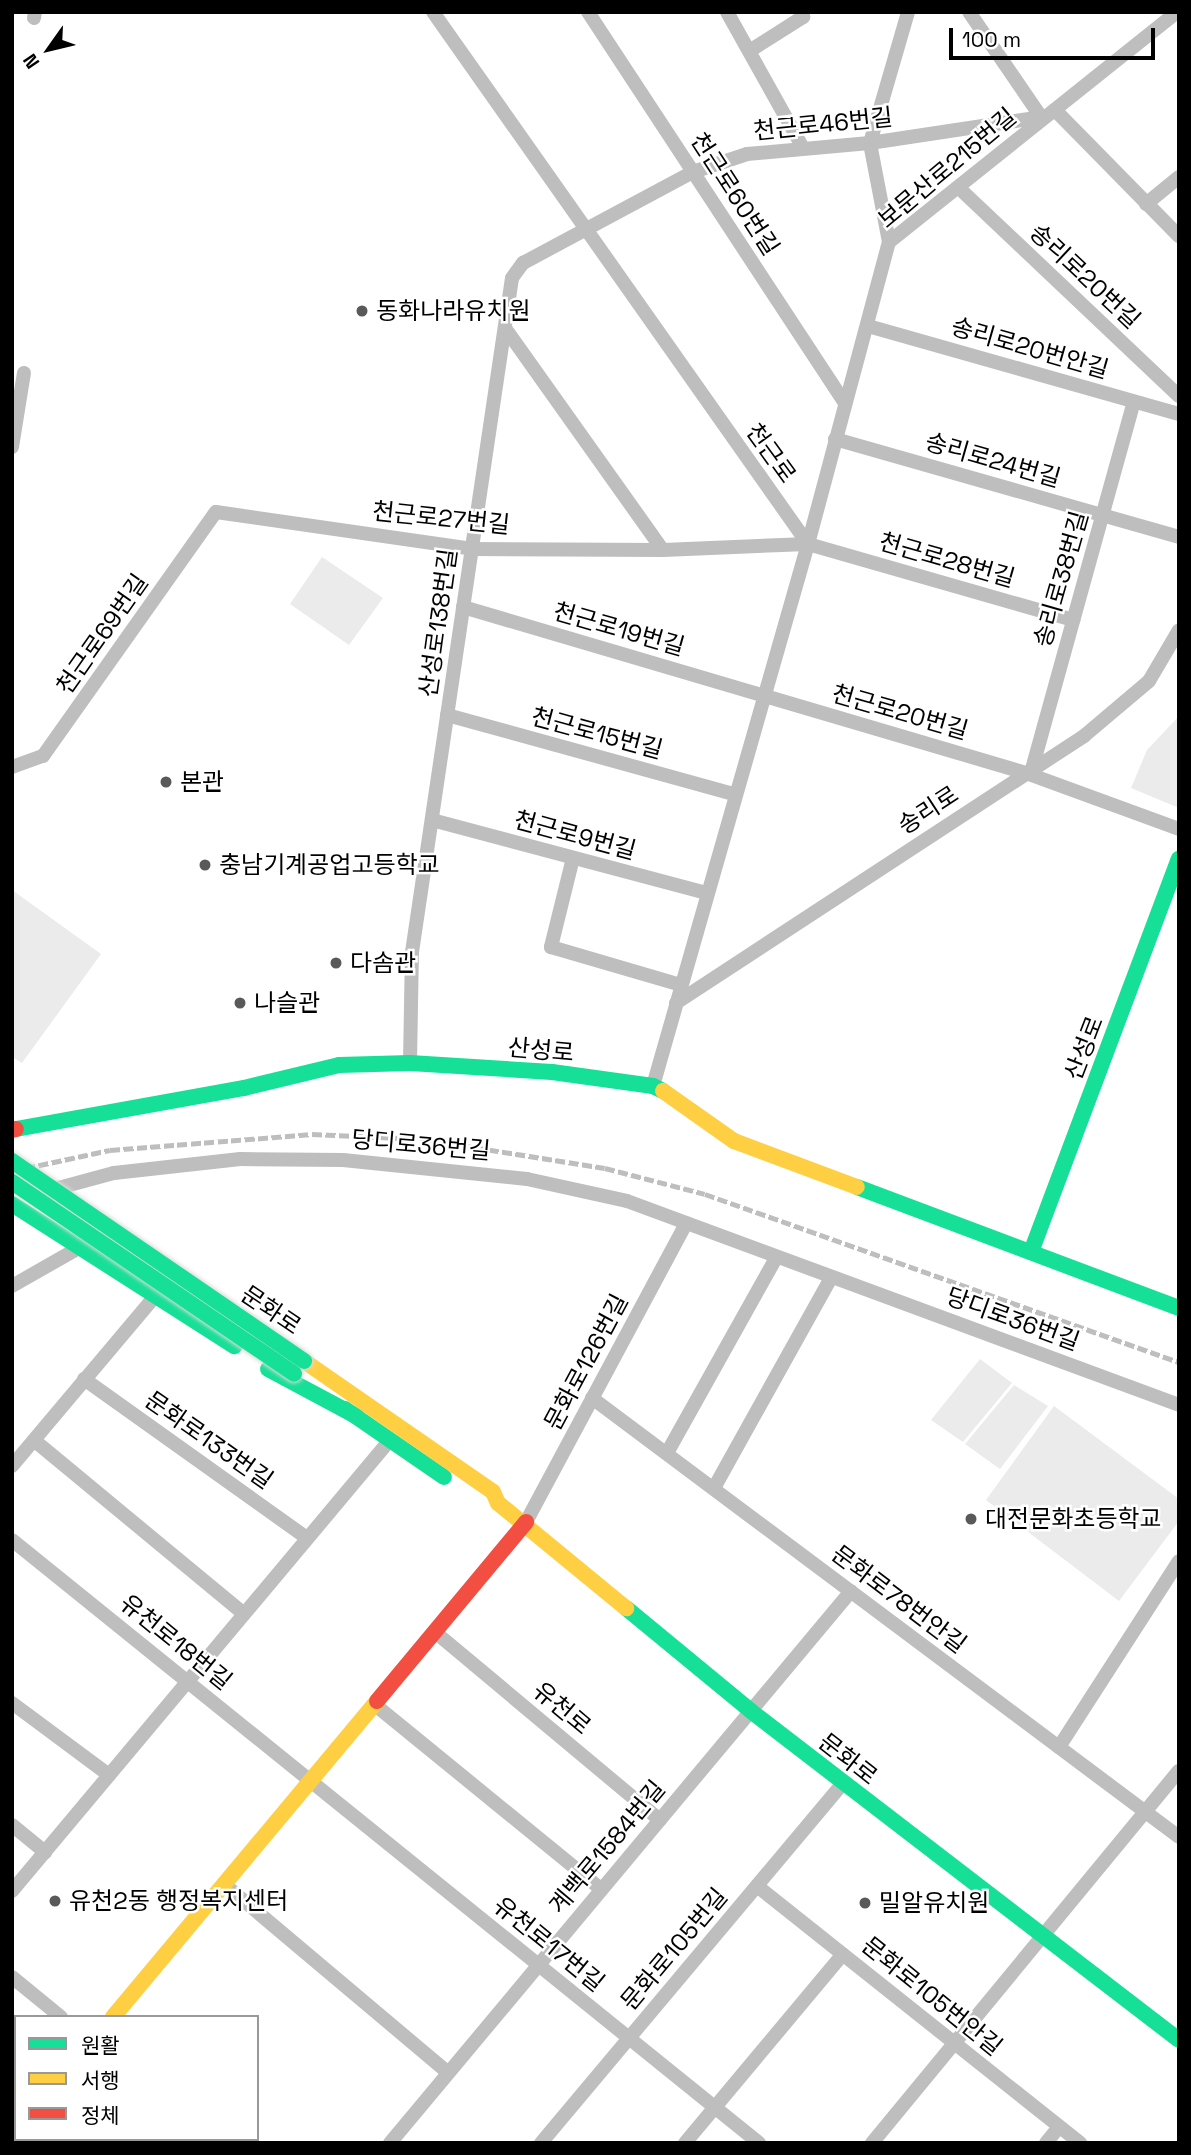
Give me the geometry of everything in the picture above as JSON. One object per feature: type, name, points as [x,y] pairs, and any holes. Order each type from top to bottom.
[{"type":"main road","name":"산성로","points":[[1031,1252],[1179,859]]},
{"type":"main road","name":"산성로","points":[[14,1129],[244,1088],[339,1065],[410,1063],[552,1072],[653,1086],[734,1141],[1179,1308]]},
{"type":"main road","name":"문화로","points":[[12,1161],[493,1492],[498,1503],[526,1522],[842,1784],[1179,2040]]},
{"type":"main road","name":"문화로","points":[[12,1182],[485,1505],[498,1503]]},
{"type":"main road","points":[[51,1190],[75,1208],[99,1216],[323,1364],[354,1395]]},
{"type":"main road","points":[[12,1203],[306,1393],[356,1416]]},
{"type":"main road","points":[[115,2015],[526,1522]]},
{"type":"street","name":"천근로60번길","points":[[588,12],[844,401]]},
{"type":"street","points":[[727,12],[751,50],[802,146]]},
{"type":"street","points":[[751,50],[803,16],[801,12]]},
{"type":"street","points":[[889,242],[870,143],[908,12]]},
{"type":"street","points":[[969,12],[1041,117]]},
{"type":"street","name":"보문산로215번길","points":[[808,544],[844,401],[868,326],[889,242],[960,190],[1041,117],[1055,110],[1177,12]]},
{"type":"street","name":"천근로","points":[[435,13],[585,231],[808,544]]},
{"type":"street","points":[[1055,110],[1179,236]]},
{"type":"street","name":"천근로46번길","points":[[585,231],[693,172],[747,154],[802,146],[870,143],[1041,117]]},
{"type":"street","points":[[1146,204],[1179,177]]},
{"type":"street","name":"송리로20번길","points":[[960,190],[1179,396]]},
{"type":"street","name":"산성로138번길","points":[[410,1063],[411,952],[512,278],[523,263],[585,231]]},
{"type":"street","name":"송리로20번안길","points":[[868,326],[1179,414]]},
{"type":"street","points":[[505,328],[663,550]]},
{"type":"street","points":[[12,447],[24,373]]},
{"type":"street","name":"송리로38번길","points":[[1029,771],[1134,401]]},
{"type":"street","name":"송리로24번길","points":[[835,439],[1179,537]]},
{"type":"street","name":"천근로27번길","points":[[216,512],[472,549],[663,550],[808,544]]},
{"type":"street","name":"천근로69번길","points":[[12,767],[43,756],[216,512]]},
{"type":"street","points":[[653,1086],[762,695],[808,544]]},
{"type":"street","name":"천근로28번길","points":[[808,544],[1073,620]]},
{"type":"street","name":"천근로19번길","points":[[463,607],[762,695]]},
{"type":"street","name":"송리로","points":[[676,1003],[1120,709],[1149,681],[1179,629]]},
{"type":"street","name":"천근로20번길","points":[[762,695],[1029,771],[1179,830]]},
{"type":"street","name":"천근로15번길","points":[[447,715],[734,794]]},
{"type":"street","name":"천근로9번길","points":[[432,820],[706,893]]},
{"type":"street","points":[[573,858],[551,947],[681,985]]},
{"type":"street","name":"당디로36번길","points":[[12,1203],[114,1173],[240,1159],[342,1160],[527,1179],[626,1201],[1179,1405]]},
{"type":"street","name":"문화로126번길","points":[[526,1522],[686,1223]]},
{"type":"street","points":[[12,1286],[82,1246]]},
{"type":"street","points":[[667,1453],[776,1258]]},
{"type":"street","points":[[714,1488],[831,1278]]},
{"type":"street","points":[[12,1466],[156,1295]]},
{"type":"street","name":"문화로133번길","points":[[84,1380],[307,1538]]},
{"type":"street","name":"문화로78번안길","points":[[592,1398],[1179,1837]]},
{"type":"street","points":[[12,1891],[390,1440]]},
{"type":"street","points":[[34,1441],[244,1614]]},
{"type":"street","name":"유천로18번길","points":[[12,1540],[311,1780]]},
{"type":"street","points":[[1059,1747],[1179,1561]]},
{"type":"street","name":"계백로1584번길","points":[[390,2143],[851,1591]]},
{"type":"street","name":"유천로","points":[[435,1632],[660,1820]]},
{"type":"street","points":[[12,1703],[109,1775]]},
{"type":"street","points":[[374,1704],[601,1889]]},
{"type":"street","points":[[872,2143],[1179,1771]]},
{"type":"street","name":"유천로17번길","points":[[311,1780],[759,2143]]},
{"type":"street","name":"문화로105번길","points":[[541,2143],[842,1784]]},
{"type":"street","points":[[12,1825],[45,1852]]},
{"type":"street","points":[[224,1884],[447,2072]]},
{"type":"street","name":"문화로105번안길","points":[[757,1886],[1080,2143]]},
{"type":"street","points":[[685,2143],[843,1954]]},
{"type":"street","points":[[12,1978],[58,2015]]},
{"type":"street","points":[[1046,2143],[1059,2127]]},
{"type":"shaded area","points":[[322,557],[383,598],[349,645],[290,604]]},
{"type":"shaded area","points":[[1179,716],[1179,808],[1131,788],[1147,750]]},
{"type":"shaded area","points":[[12,890],[101,954],[22,1063],[12,1057]]},
{"type":"shaded area","points":[[980,1359],[1012,1383],[963,1442],[931,1420]]},
{"type":"shaded area","points":[[1014,1385],[1048,1406],[1000,1469],[965,1444]]},
{"type":"shaded area","points":[[1054,1406],[1179,1499],[1179,1521],[1119,1601],[986,1500]]},
{"type":"railway","points":[[12,1171],[110,1150],[312,1134],[422,1139],[605,1168],[705,1194],[1179,1362]]},
{"type":"traffic: fast","points":[[1031,1252],[1179,859]]},
{"type":"traffic: fast","points":[[16,1129],[244,1088],[339,1065],[410,1063],[552,1072],[653,1086],[663,1091]]},
{"type":"traffic: fast","points":[[12,1161],[304,1361]]},
{"type":"traffic: fast","points":[[12,1182],[294,1374]]},
{"type":"traffic: fast","points":[[857,1187],[1179,1308]]},
{"type":"traffic: fast","points":[[12,1204],[234,1346]]},
{"type":"traffic: fast","points":[[268,1369],[356,1416]]},
{"type":"traffic: fast","points":[[345,1409],[444,1477]]},
{"type":"traffic: fast","points":[[626,1608],[752,1712],[1179,2040]]},
{"type":"traffic: slow","points":[[663,1091],[734,1141],[857,1187]]},
{"type":"traffic: slow","points":[[304,1361],[493,1492],[498,1503],[626,1608]]},
{"type":"traffic: slow","points":[[115,2015],[377,1701]]},
{"type":"traffic: jam","points":[[12,1130],[16,1129]]},
{"type":"traffic: jam","points":[[377,1701],[526,1522]]},
{"type":"place","name":"동화나라유치원","points":[[362,311]]},
{"type":"place","name":"본관","points":[[166,782]]},
{"type":"place","name":"충남기계공업고등학교","points":[[205,865]]},
{"type":"place","name":"다솜관","points":[[336,963]]},
{"type":"place","name":"나슬관","points":[[240,1003]]},
{"type":"place","name":"대전문화초등학교","points":[[971,1519]]},
{"type":"place","name":"유천2동 행정복지센터","points":[[55,1901]]},
{"type":"place","name":"밀알유치원","points":[[865,1903]]}]
